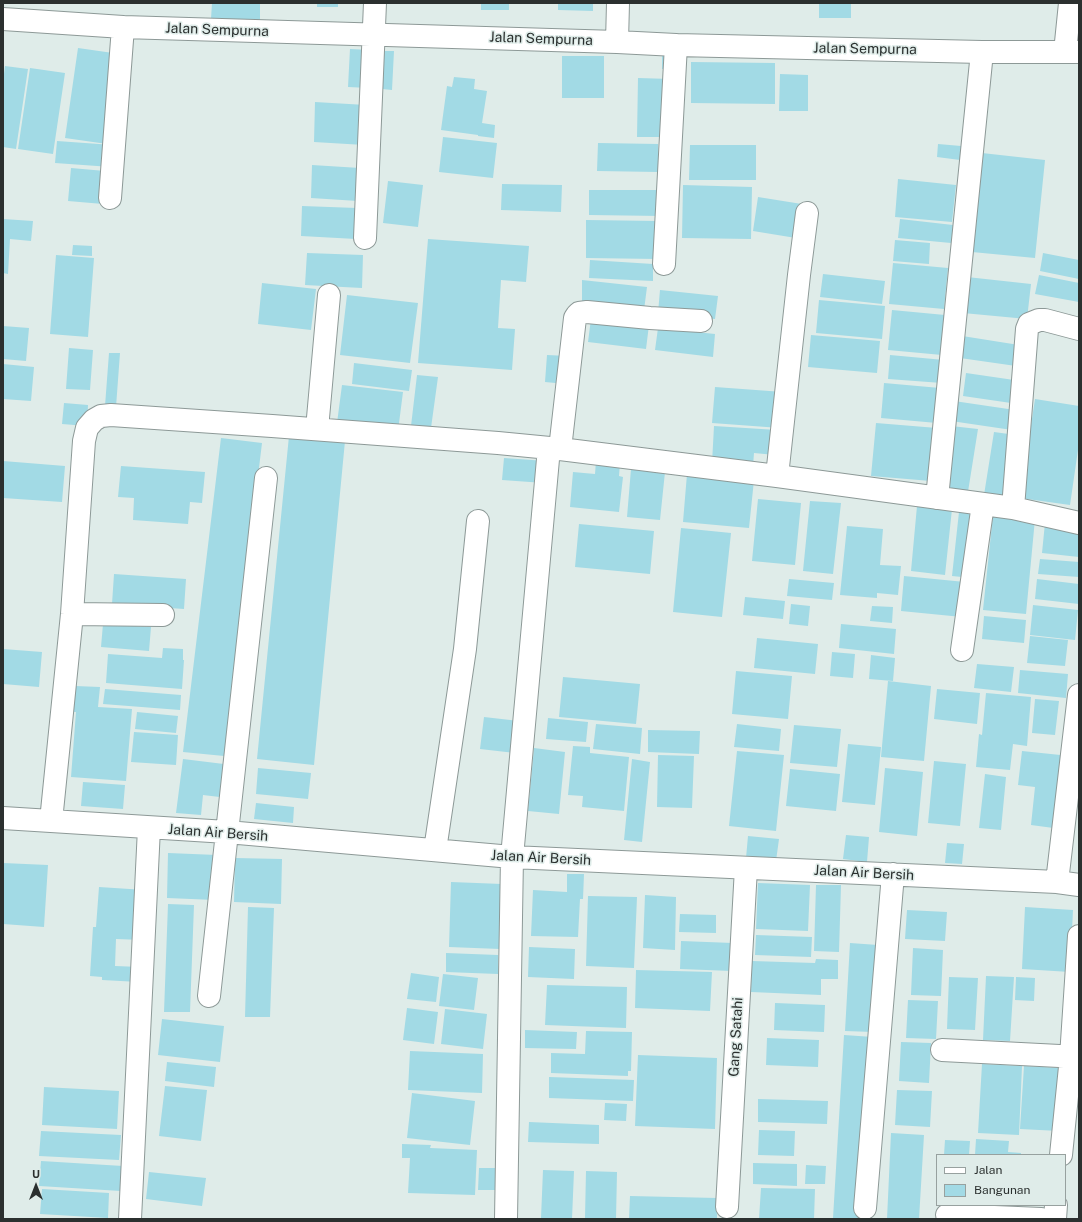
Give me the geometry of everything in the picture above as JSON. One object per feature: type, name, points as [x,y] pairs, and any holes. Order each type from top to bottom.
[{"type":"street","points":[[365,238],[375,3]]},
{"type":"street","points":[[617,42],[618,3]]},
{"type":"street","points":[[1070,3],[1072,52]]},
{"type":"street","name":"Jalan Sempurna","points":[[3,19],[124,27],[676,45],[982,52],[1072,52]]},
{"type":"street","points":[[110,198],[124,27]]},
{"type":"street","points":[[664,264],[676,45]]},
{"type":"street","points":[[936,498],[982,52]]},
{"type":"street","points":[[777,476],[807,213]]},
{"type":"street","points":[[317,429],[329,295]]},
{"type":"street","points":[[506,1219],[512,857],[554,449],[575,318],[577,315],[587,312],[701,321]]},
{"type":"street","points":[[1013,508],[1027,329],[1029,324],[1039,320],[1045,320],[1079,329]]},
{"type":"street","points":[[51,821],[72,614],[84,441],[87,428],[94,420],[101,416],[111,415],[317,429],[498,443],[554,449],[777,476],[1013,508],[1079,523]]},
{"type":"street","points":[[209,996],[266,478]]},
{"type":"street","points":[[962,650],[983,504]]},
{"type":"street","points":[[435,850],[465,649],[478,521]]},
{"type":"street","points":[[72,614],[163,615]]},
{"type":"street","points":[[1057,882],[1079,696]]},
{"type":"street","name":"Jalan Air Bersih","points":[[3,818],[226,832],[512,857],[1057,882],[1079,885]]},
{"type":"street","points":[[130,1219],[149,828]]},
{"type":"street","name":"Gang Satahi","points":[[727,1207],[746,868]]},
{"type":"street","points":[[865,1208],[893,874]]},
{"type":"street","points":[[1061,1154],[1075,1057],[1076,960],[1079,936]]},
{"type":"street","points":[[942,1050],[1075,1057]]},
{"type":"street","points":[[1055,1219],[1056,1206]]},
{"type":"street","points":[[947,1215],[1040,1219]]},
{"type":"building","points":[[212,3],[260,3],[260,20],[211,19]]},
{"type":"building","points":[[317,3],[338,3],[338,7],[317,7]]},
{"type":"building","points":[[481,3],[509,3],[509,10],[481,10]]},
{"type":"building","points":[[558,3],[593,3],[593,11],[558,10]]},
{"type":"building","points":[[819,3],[851,3],[851,18],[819,18]]},
{"type":"building","points":[[78,48],[120,54],[107,144],[65,138]]},
{"type":"building","points":[[350,49],[370,50],[369,88],[348,87]]},
{"type":"building","points":[[383,51],[394,51],[392,90],[382,89]]},
{"type":"building","points":[[662,54],[670,54],[670,69],[662,69]]},
{"type":"building","points":[[562,56],[604,56],[604,98],[562,98]]},
{"type":"building","points":[[691,62],[775,63],[775,104],[691,103]]},
{"type":"building","points":[[5,66],[28,69],[16,149],[3,147],[3,82]]},
{"type":"building","points":[[30,68],[65,73],[53,154],[18,149]]},
{"type":"building","points":[[780,74],[808,75],[808,111],[779,111]]},
{"type":"building","points":[[454,77],[475,79],[474,89],[487,91],[482,123],[495,125],[494,138],[441,130],[447,86],[452,87]]},
{"type":"building","points":[[638,78],[671,79],[670,137],[637,137]]},
{"type":"building","points":[[315,102],[366,105],[364,145],[314,142]]},
{"type":"building","points":[[443,137],[497,143],[493,178],[439,172]]},
{"type":"building","points":[[57,141],[113,145],[111,167],[55,163]]},
{"type":"building","points":[[598,143],[658,144],[658,172],[597,171]]},
{"type":"building","points":[[938,144],[961,146],[960,160],[937,157]]},
{"type":"building","points":[[690,145],[756,145],[756,180],[689,180]]},
{"type":"building","points":[[982,153],[1045,160],[1035,258],[972,252]]},
{"type":"building","points":[[312,165],[360,168],[358,201],[311,198]]},
{"type":"building","points":[[71,168],[105,171],[103,204],[68,201]]},
{"type":"building","points":[[898,179],[956,185],[952,222],[895,217]]},
{"type":"building","points":[[388,181],[423,185],[418,227],[383,223]]},
{"type":"building","points":[[502,184],[562,185],[561,212],[501,210]]},
{"type":"building","points":[[683,185],[752,187],[751,239],[682,238]]},
{"type":"building","points":[[589,190],[663,190],[662,216],[589,215]]},
{"type":"building","points":[[758,197],[808,205],[802,239],[753,231]]},
{"type":"building","points":[[302,206],[357,208],[356,239],[301,236]]},
{"type":"building","points":[[3,219],[33,221],[31,241],[10,239],[8,274],[3,273]]},
{"type":"building","points":[[900,219],[953,225],[951,243],[898,238]]},
{"type":"building","points":[[586,220],[659,221],[658,259],[586,258]]},
{"type":"building","points":[[428,239],[529,246],[526,282],[501,280],[498,328],[515,329],[512,370],[418,363]]},
{"type":"building","points":[[895,240],[930,243],[929,264],[893,261]]},
{"type":"building","points":[[73,245],[92,246],[92,256],[72,255]]},
{"type":"building","points":[[307,253],[363,255],[362,288],[305,285]]},
{"type":"building","points":[[1043,253],[1079,260],[1079,279],[1040,271]]},
{"type":"building","points":[[56,255],[94,258],[88,337],[50,334]]},
{"type":"building","points":[[590,260],[653,264],[653,281],[589,278]]},
{"type":"building","points":[[893,263],[948,268],[944,309],[889,304]]},
{"type":"building","points":[[823,274],[885,281],[882,304],[820,297]]},
{"type":"building","points":[[1039,275],[1079,283],[1079,302],[1035,294]]},
{"type":"building","points":[[967,277],[1031,284],[1027,319],[963,313]]},
{"type":"building","points":[[582,280],[647,287],[644,310],[582,311]]},
{"type":"building","points":[[262,283],[316,289],[311,330],[258,324]]},
{"type":"building","points":[[660,290],[718,296],[715,319],[658,313]]},
{"type":"building","points":[[347,295],[418,303],[410,363],[340,355]]},
{"type":"building","points":[[819,300],[885,306],[882,339],[816,333]]},
{"type":"building","points":[[892,310],[945,315],[942,355],[888,350]]},
{"type":"building","points":[[591,319],[649,325],[646,349],[588,342]]},
{"type":"building","points":[[3,326],[29,328],[26,361],[3,359]]},
{"type":"building","points":[[658,328],[715,334],[713,357],[655,350]]},
{"type":"building","points":[[811,335],[880,341],[877,373],[808,367]]},
{"type":"building","points":[[956,335],[1019,345],[1016,366],[953,357]]},
{"type":"building","points":[[69,348],[93,350],[90,390],[66,389]]},
{"type":"building","points":[[109,353],[120,353],[116,407],[105,406]]},
{"type":"building","points":[[547,355],[568,356],[566,384],[545,382]]},
{"type":"building","points":[[890,355],[944,360],[942,383],[888,379]]},
{"type":"building","points":[[354,363],[412,370],[409,391],[352,384]]},
{"type":"building","points":[[3,364],[34,367],[31,401],[3,399]]},
{"type":"building","points":[[966,373],[1014,380],[1011,403],[963,396]]},
{"type":"building","points":[[417,375],[438,377],[431,428],[411,426]]},
{"type":"building","points":[[884,383],[940,388],[937,423],[881,418]]},
{"type":"building","points":[[342,385],[403,392],[398,431],[337,423]]},
{"type":"building","points":[[715,387],[783,392],[780,428],[712,423]]},
{"type":"building","points":[[1035,399],[1079,406],[1079,443],[1070,505],[1020,498]]},
{"type":"building","points":[[954,401],[1015,410],[1012,430],[951,421]]},
{"type":"building","points":[[64,403],[88,405],[87,426],[62,424]]},
{"type":"building","points":[[876,423],[937,428],[931,481],[871,476]]},
{"type":"building","points":[[714,426],[777,430],[775,455],[754,453],[753,466],[712,463]]},
{"type":"building","points":[[951,426],[978,429],[967,498],[941,493]]},
{"type":"building","points":[[994,432],[1016,435],[1006,498],[984,495]]},
{"type":"building","points":[[289,436],[345,441],[314,765],[257,759]]},
{"type":"building","points":[[221,438],[262,443],[224,756],[183,752]]},
{"type":"building","points":[[504,458],[546,461],[544,483],[502,480]]},
{"type":"building","points":[[3,461],[65,466],[62,502],[3,498]]},
{"type":"building","points":[[596,461],[620,463],[619,476],[623,477],[619,512],[570,507],[573,472],[595,474]]},
{"type":"building","points":[[121,466],[205,472],[202,503],[190,502],[188,524],[133,520],[134,498],[118,497]]},
{"type":"building","points":[[631,469],[665,472],[660,520],[627,517]]},
{"type":"building","points":[[687,474],[754,480],[749,528],[683,522]]},
{"type":"building","points":[[758,499],[801,503],[795,565],[752,561]]},
{"type":"building","points":[[810,501],[841,503],[833,574],[803,571]]},
{"type":"building","points":[[917,506],[952,509],[945,575],[911,571]]},
{"type":"building","points":[[959,512],[978,514],[972,578],[952,576]]},
{"type":"building","points":[[993,515],[1035,519],[1026,614],[983,610]]},
{"type":"building","points":[[1045,523],[1079,526],[1079,557],[1042,553]]},
{"type":"building","points":[[579,524],[654,531],[650,574],[575,567]]},
{"type":"building","points":[[847,526],[883,529],[880,565],[901,566],[898,595],[877,593],[877,598],[840,595]]},
{"type":"building","points":[[681,528],[731,533],[722,617],[673,612]]},
{"type":"building","points":[[1040,559],[1079,562],[1079,577],[1038,574]]},
{"type":"building","points":[[114,574],[186,579],[184,609],[112,604]]},
{"type":"building","points":[[904,576],[965,582],[962,617],[901,611]]},
{"type":"building","points":[[789,579],[834,583],[832,600],[787,596]]},
{"type":"building","points":[[1037,579],[1079,584],[1079,604],[1035,599]]},
{"type":"building","points":[[745,597],[785,601],[783,619],[743,615]]},
{"type":"building","points":[[791,604],[810,606],[808,626],[789,624]]},
{"type":"building","points":[[1033,605],[1078,610],[1075,640],[1030,635]]},
{"type":"building","points":[[872,606],[893,607],[892,623],[870,621]]},
{"type":"building","points":[[984,616],[1026,620],[1024,643],[982,639]]},
{"type":"building","points":[[103,624],[151,627],[149,651],[101,647]]},
{"type":"building","points":[[841,624],[896,629],[894,654],[839,648]]},
{"type":"building","points":[[1030,636],[1068,640],[1065,666],[1027,663]]},
{"type":"building","points":[[757,638],[818,644],[815,674],[754,668]]},
{"type":"building","points":[[163,648],[183,649],[184,660],[182,689],[106,683],[108,654],[162,658]]},
{"type":"building","points":[[3,649],[42,652],[39,687],[3,684]]},
{"type":"building","points":[[832,652],[855,654],[853,678],[830,676]]},
{"type":"building","points":[[871,655],[895,658],[893,681],[869,679]]},
{"type":"building","points":[[977,664],[1014,667],[1011,692],[974,688]]},
{"type":"building","points":[[1020,670],[1068,674],[1066,698],[1018,693]]},
{"type":"building","points":[[736,671],[792,676],[788,719],[732,714]]},
{"type":"building","points":[[563,677],[640,684],[636,724],[559,717]]},
{"type":"building","points":[[888,681],[931,686],[924,761],[881,757]]},
{"type":"building","points":[[75,686],[100,687],[98,707],[132,709],[126,781],[71,777],[76,712],[73,712]]},
{"type":"building","points":[[105,689],[181,695],[180,710],[103,704]]},
{"type":"building","points":[[937,689],[980,693],[977,724],[934,719]]},
{"type":"building","points":[[986,693],[1031,697],[1027,746],[1013,744],[1010,770],[976,767],[979,734],[982,735]]},
{"type":"building","points":[[1035,699],[1059,701],[1055,735],[1032,733]]},
{"type":"building","points":[[137,712],[178,716],[176,733],[135,729]]},
{"type":"building","points":[[484,717],[519,721],[515,753],[480,749]]},
{"type":"building","points":[[548,718],[588,722],[586,742],[546,739]]},
{"type":"building","points":[[596,724],[642,728],[640,754],[593,749]]},
{"type":"building","points":[[737,724],[781,729],[779,751],[734,747]]},
{"type":"building","points":[[794,725],[841,729],[837,767],[790,763]]},
{"type":"building","points":[[648,730],[700,731],[699,754],[648,752]]},
{"type":"building","points":[[134,732],[178,735],[176,765],[131,762]]},
{"type":"building","points":[[848,744],[881,747],[875,805],[842,802]]},
{"type":"building","points":[[573,746],[590,747],[590,753],[629,757],[624,811],[582,807],[583,796],[568,795]]},
{"type":"building","points":[[534,748],[565,752],[559,814],[528,811]]},
{"type":"building","points":[[737,751],[784,755],[776,831],[729,826]]},
{"type":"building","points":[[1022,751],[1070,756],[1061,829],[1031,825],[1035,787],[1018,785]]},
{"type":"building","points":[[658,755],[694,756],[692,808],[657,807]]},
{"type":"building","points":[[183,759],[232,765],[228,798],[203,795],[201,815],[176,813]]},
{"type":"building","points":[[632,759],[650,762],[642,842],[624,840]]},
{"type":"building","points":[[934,761],[966,764],[960,826],[928,823]]},
{"type":"building","points":[[258,768],[311,773],[308,799],[256,794]]},
{"type":"building","points":[[885,768],[923,772],[917,836],[879,832]]},
{"type":"building","points":[[790,769],[840,774],[836,811],[786,806]]},
{"type":"building","points":[[985,774],[1006,777],[1001,830],[979,828]]},
{"type":"building","points":[[83,782],[125,785],[123,809],[81,806]]},
{"type":"building","points":[[256,803],[294,807],[293,823],[254,819]]},
{"type":"building","points":[[846,835],[869,837],[867,862],[843,859]]},
{"type":"building","points":[[748,836],[779,839],[776,861],[746,858]]},
{"type":"building","points":[[947,843],[964,844],[962,864],[945,863]]},
{"type":"building","points":[[168,853],[217,855],[215,900],[167,898]]},
{"type":"building","points":[[235,858],[282,859],[281,904],[234,902]]},
{"type":"building","points":[[3,863],[48,865],[44,927],[3,924]]},
{"type":"building","points":[[567,874],[584,874],[583,899],[580,899],[578,937],[531,936],[533,890],[567,892]]},
{"type":"building","points":[[451,882],[502,884],[500,949],[449,947]]},
{"type":"building","points":[[758,883],[810,885],[808,931],[756,929]]},
{"type":"building","points":[[816,885],[841,885],[839,952],[814,951]]},
{"type":"building","points":[[99,887],[145,890],[142,940],[116,939],[115,966],[140,967],[139,982],[102,980],[102,977],[90,976],[93,927],[96,927]]},
{"type":"building","points":[[645,895],[676,897],[675,950],[643,948]]},
{"type":"building","points":[[588,896],[637,897],[634,968],[586,966]]},
{"type":"building","points":[[168,904],[194,905],[190,1012],[164,1012]]},
{"type":"building","points":[[248,907],[274,908],[270,1017],[245,1017]]},
{"type":"building","points":[[1025,907],[1073,910],[1070,972],[1022,969]]},
{"type":"building","points":[[907,910],[947,912],[945,941],[905,939]]},
{"type":"building","points":[[680,914],[716,915],[716,933],[679,932]]},
{"type":"building","points":[[756,935],[812,937],[811,957],[755,955]]},
{"type":"building","points":[[681,941],[733,943],[732,971],[680,969]]},
{"type":"building","points":[[850,943],[878,945],[873,1032],[845,1031]]},
{"type":"building","points":[[529,947],[575,949],[574,979],[528,977]]},
{"type":"building","points":[[913,948],[943,950],[941,996],[911,995]]},
{"type":"building","points":[[446,953],[498,955],[498,974],[446,972]]},
{"type":"building","points":[[816,959],[838,960],[838,979],[821,979],[821,995],[751,992],[752,961],[815,963]]},
{"type":"building","points":[[636,970],[712,972],[710,1011],[635,1008]]},
{"type":"building","points":[[411,973],[439,977],[436,1002],[407,999]]},
{"type":"building","points":[[443,974],[478,978],[474,1010],[439,1006]]},
{"type":"building","points":[[986,976],[1014,977],[1010,1041],[983,1040]]},
{"type":"building","points":[[949,977],[978,978],[975,1030],[947,1029]]},
{"type":"building","points":[[1016,977],[1035,978],[1034,1001],[1015,1000]]},
{"type":"building","points":[[547,985],[627,987],[626,1028],[545,1025]]},
{"type":"building","points":[[908,1000],[938,1001],[936,1039],[906,1038]]},
{"type":"building","points":[[775,1003],[825,1005],[824,1032],[774,1030]]},
{"type":"building","points":[[407,1008],[438,1012],[434,1044],[403,1040]]},
{"type":"building","points":[[445,1009],[487,1014],[483,1049],[441,1044]]},
{"type":"building","points":[[162,1019],[224,1026],[220,1062],[158,1055]]},
{"type":"building","points":[[525,1030],[577,1032],[576,1049],[525,1048]]},
{"type":"building","points":[[586,1031],[632,1032],[631,1071],[628,1071],[628,1076],[551,1073],[551,1053],[585,1054]]},
{"type":"building","points":[[844,1035],[873,1037],[862,1219],[833,1218]]},
{"type":"building","points":[[767,1038],[819,1040],[818,1067],[766,1065]]},
{"type":"building","points":[[901,1042],[931,1043],[929,1083],[899,1081]]},
{"type":"building","points":[[410,1051],[483,1054],[482,1093],[408,1090]]},
{"type":"building","points":[[638,1055],[717,1058],[715,1129],[635,1126]]},
{"type":"building","points":[[167,1062],[216,1067],[214,1087],[165,1081]]},
{"type":"building","points":[[982,1064],[1022,1066],[1019,1135],[978,1133]]},
{"type":"building","points":[[1024,1066],[1062,1068],[1059,1131],[1020,1129]]},
{"type":"building","points":[[549,1077],[634,1080],[633,1101],[549,1098]]},
{"type":"building","points":[[165,1086],[207,1090],[201,1141],[159,1136]]},
{"type":"building","points":[[44,1087],[119,1091],[117,1129],[42,1125]]},
{"type":"building","points":[[897,1090],[932,1091],[930,1127],[895,1125]]},
{"type":"building","points":[[412,1093],[475,1101],[470,1145],[407,1138]]},
{"type":"building","points":[[758,1099],[828,1101],[827,1124],[758,1122]]},
{"type":"building","points":[[605,1103],[627,1104],[626,1121],[604,1120]]},
{"type":"building","points":[[529,1122],[599,1125],[599,1144],[528,1142]]},
{"type":"building","points":[[759,1130],[795,1131],[794,1156],[758,1155]]},
{"type":"building","points":[[41,1131],[121,1135],[119,1160],[39,1156]]},
{"type":"building","points":[[891,1133],[924,1135],[919,1219],[887,1219]]},
{"type":"building","points":[[976,1139],[1009,1141],[1008,1152],[1021,1153],[1021,1154],[975,1154]]},
{"type":"building","points":[[945,1140],[970,1141],[969,1154],[944,1154]]},
{"type":"building","points":[[402,1144],[431,1145],[430,1148],[477,1150],[475,1195],[408,1193],[410,1158],[402,1158]]},
{"type":"building","points":[[41,1161],[123,1166],[121,1191],[39,1186]]},
{"type":"building","points":[[753,1163],[797,1164],[797,1186],[753,1184]]},
{"type":"building","points":[[806,1165],[826,1166],[825,1184],[805,1184]]},
{"type":"building","points":[[479,1168],[498,1168],[498,1190],[478,1190]]},
{"type":"building","points":[[543,1170],[574,1171],[572,1219],[541,1218]]},
{"type":"building","points":[[586,1171],[617,1172],[616,1219],[585,1218]]},
{"type":"building","points":[[149,1172],[206,1178],[202,1206],[146,1199]]},
{"type":"building","points":[[761,1188],[815,1189],[814,1219],[759,1219]]},
{"type":"building","points":[[42,1189],[109,1193],[108,1218],[40,1214]]},
{"type":"building","points":[[630,1196],[717,1198],[717,1219],[629,1219]]}]
